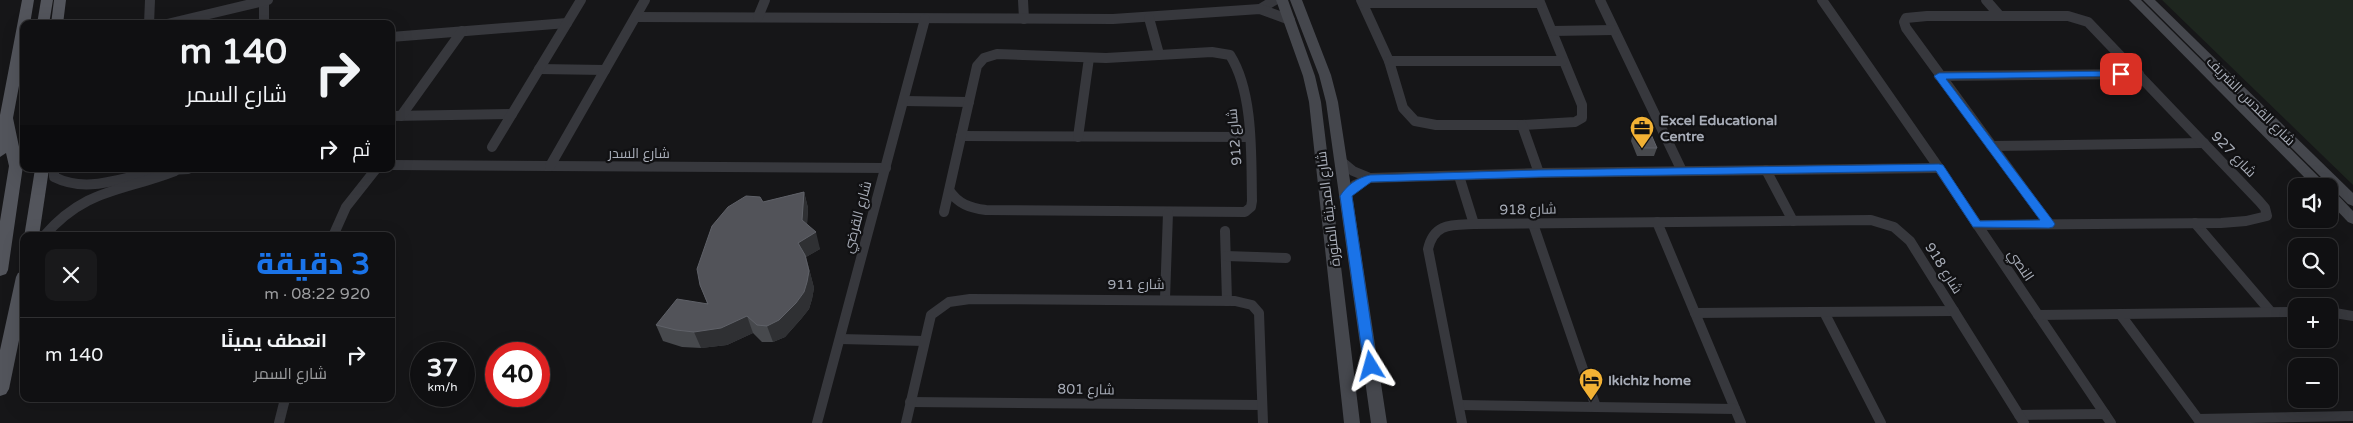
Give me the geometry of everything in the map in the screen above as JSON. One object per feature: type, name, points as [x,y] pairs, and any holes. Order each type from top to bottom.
[{"type":"main road","points":[[24,20],[28,0]]},
{"type":"main road","points":[[44,20],[47,0]]},
{"type":"main road","points":[[57,20],[60,0]]},
{"type":"main road","points":[[0,152],[20,43]]},
{"type":"main road","points":[[0,270],[16,166],[6,117]]},
{"type":"main road","points":[[32,232],[42,172]]},
{"type":"main road","points":[[0,389],[20,295]]},
{"type":"street","points":[[149,20],[150,0]]},
{"type":"street","points":[[184,20],[266,0],[264,20]]},
{"type":"street","points":[[492,147],[581,0]]},
{"type":"street","points":[[550,166],[645,0]]},
{"type":"street","points":[[758,17],[765,0]]},
{"type":"street","points":[[1023,0],[1024,19]]},
{"type":"street","points":[[1260,9],[1275,0]]},
{"type":"street","name":"شارع المدينة المنورة","points":[[1282,0],[1309,76],[1315,102],[1352,423]]},
{"type":"street","name":"شارع المدينة المنورة","points":[[1296,0],[1329,89],[1379,423]]},
{"type":"street","points":[[1600,0],[1682,172]]},
{"type":"street","name":"النصي","points":[[1822,0],[1939,168],[2108,419]]},
{"type":"street","points":[[1986,0],[2000,16]]},
{"type":"street","name":"شارع القدس الشريف","points":[[2138,0],[2313,178]]},
{"type":"street","name":"شارع القدس الشريف","points":[[2138,0],[2353,202]]},
{"type":"street","points":[[1539,1],[1582,105],[1582,118],[1566,123],[1436,125],[1415,121],[1403,108],[1389,61],[1362,2],[1539,1]]},
{"type":"street","points":[[636,17],[1149,18],[1260,9],[1290,20]]},
{"type":"street","name":"شارع 927","points":[[1977,225],[2194,223],[2256,220],[2266,216],[2265,208],[2259,201],[2095,27],[2080,18],[2068,16],[1927,16],[1906,18],[1904,22],[1906,28],[1939,76],[2049,224]]},
{"type":"street","points":[[1149,18],[1159,54]]},
{"type":"street","name":"شارع القرضي","points":[[817,423],[925,19]]},
{"type":"street","points":[[395,37],[567,24]]},
{"type":"street","points":[[1552,31],[1614,30]]},
{"type":"street","points":[[396,116],[462,31]]},
{"type":"street","name":"شارع 912","points":[[944,212],[977,66],[980,61],[990,55],[1089,58],[1212,52],[1230,56],[1238,67],[1250,137],[1251,207],[1245,212],[1236,214],[986,210],[965,206],[957,202],[949,190]]},
{"type":"street","points":[[1078,137],[1089,58]]},
{"type":"street","points":[[1389,61],[1564,62]]},
{"type":"street","points":[[539,69],[605,70]]},
{"type":"street","points":[[1939,76],[2139,74]]},
{"type":"street","points":[[904,101],[970,102]]},
{"type":"street","points":[[396,116],[512,114]]},
{"type":"street","points":[[1522,125],[1539,173]]},
{"type":"street","points":[[962,136],[1250,137]]},
{"type":"street","points":[[1991,146],[2204,144]]},
{"type":"street","points":[[1341,161],[1353,171],[1370,178],[1539,173],[1939,168]]},
{"type":"street","name":"شارع السدر","points":[[395,165],[886,168]]},
{"type":"street","points":[[1766,170],[1793,221]]},
{"type":"street","points":[[54,172],[54,177],[60,181],[87,186],[156,172]]},
{"type":"street","points":[[48,232],[72,208],[88,199],[172,172]]},
{"type":"street","points":[[335,232],[346,207],[374,172]]},
{"type":"street","points":[[1459,176],[1474,224]]},
{"type":"street","points":[[1346,196],[1355,185],[1370,178]]},
{"type":"street","points":[[2338,203],[2353,219]]},
{"type":"street","points":[[1165,299],[1168,213]]},
{"type":"street","name":"شارع 918","points":[[1462,423],[1428,249],[1432,234],[1439,228],[1474,224],[1870,220],[1894,227],[1910,241],[2021,419],[2108,419]]},
{"type":"street","points":[[1656,222],[1740,423]]},
{"type":"street","points":[[2194,223],[2272,312]]},
{"type":"street","points":[[1534,224],[1596,407]]},
{"type":"street","points":[[1225,231],[1227,301]]},
{"type":"street","points":[[1226,256],[1286,258]]},
{"type":"street","name":"شارع 911","points":[[906,423],[928,321],[936,308],[950,301],[960,299],[1165,299],[1244,301],[1252,305],[1259,313],[1263,423]]},
{"type":"street","points":[[1695,313],[1954,311]]},
{"type":"street","points":[[1824,312],[1881,423]]},
{"type":"street","points":[[2038,315],[2288,312]]},
{"type":"street","points":[[2120,314],[2200,421],[2353,416]]},
{"type":"street","points":[[2338,314],[2353,316]]},
{"type":"street","points":[[840,339],[924,341]]},
{"type":"street","points":[[279,423],[284,402]]},
{"type":"street","name":"شارع 801","points":[[910,402],[1262,405]]},
{"type":"street","points":[[1459,405],[1735,409]]},
{"type":"shaded area","points":[[2162,0],[2353,0],[2353,185]]},
{"type":"building","points":[[1633,132],[1650,132],[1657,148],[1640,148]]},
{"type":"building","points":[[804,192],[802,220],[816,232],[798,243],[805,255],[809,271],[807,282],[804,292],[796,303],[779,320],[767,326],[757,325],[747,316],[721,328],[694,332],[656,325],[677,299],[708,304],[700,285],[697,269],[712,226],[728,207],[746,196],[760,197],[763,202]]},
{"type":"place","name":"Excel Educational Centre","points":[[1642,149]]},
{"type":"place","name":"Ikichiz home","points":[[1591,401]]},
{"type":"route","points":[[1371,366],[1346,196],[1355,185],[1362,181],[1370,178],[1539,173],[1939,168],[1977,225],[2049,224],[1939,76],[2121,74]]}]
